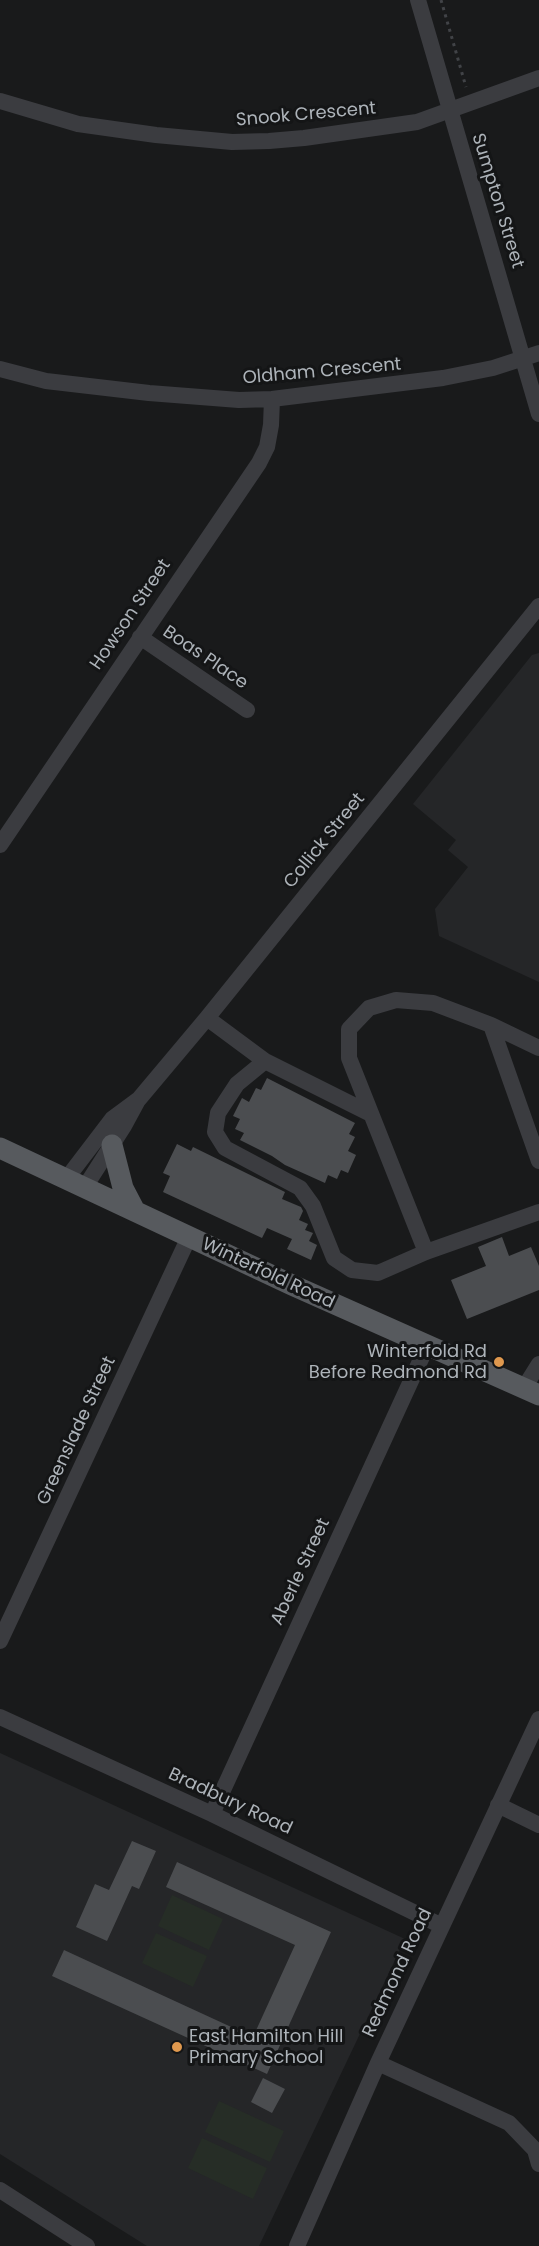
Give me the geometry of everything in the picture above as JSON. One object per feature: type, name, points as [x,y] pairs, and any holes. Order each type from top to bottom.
[{"type":"main road","points":[[112,1145],[123,1188],[135,1211]]},
{"type":"main road","name":"Winterfold Road","points":[[0,1148],[189,1237],[532,1392]]},
{"type":"street","name":"Sumpton Street","points":[[418,0],[450,109],[531,355],[539,414]]},
{"type":"street","name":"Snook Crescent","points":[[0,101],[78,124],[156,135],[232,142],[304,138],[417,122],[539,78]]},
{"type":"street","name":"Oldham Crescent","points":[[0,369],[46,381],[149,393],[239,400],[272,399],[443,378],[492,368],[531,355]]},
{"type":"street","name":"Howson Street","points":[[0,845],[259,462],[267,447],[272,425],[272,399]]},
{"type":"street","name":"Collick Street","points":[[76,1183],[112,1145],[139,1098],[207,1018],[538,608]]},
{"type":"street","name":"Boas Place","points":[[140,637],[247,710]]},
{"type":"street","points":[[426,1252],[349,1058],[349,1029],[369,1008],[396,1000],[433,1003],[491,1024],[539,1047]]},
{"type":"street","points":[[207,1018],[265,1061],[371,1114]]},
{"type":"street","points":[[491,1024],[539,1161]]},
{"type":"street","points":[[265,1061],[237,1084],[218,1113],[215,1132],[225,1148],[300,1188],[312,1206],[334,1258],[352,1270],[378,1274],[426,1252],[539,1212]]},
{"type":"street","name":"Collick Street","points":[[76,1183],[112,1119],[139,1098]]},
{"type":"street","name":"Greenslade Street","points":[[0,1641],[189,1237]]},
{"type":"street","name":"Aberle Street","points":[[212,1814],[427,1346]]},
{"type":"street","points":[[532,1392],[539,1364]]},
{"type":"street","name":"Bradbury Road","points":[[0,1717],[212,1814],[442,1926]]},
{"type":"street","name":"Redmond Road","points":[[297,2246],[378,2063],[539,1719]]},
{"type":"street","points":[[498,1805],[539,1825]]},
{"type":"street","points":[[378,2063],[509,2123],[535,2150],[539,2163]]},
{"type":"street","points":[[0,2190],[87,2246]]},
{"type":"path","points":[[441,0],[467,89]]},
{"type":"shaded area","points":[[539,653],[539,982],[439,936],[435,909],[468,867],[448,850],[456,840],[413,804],[532,655]]},
{"type":"shaded area","name":"East Hamilton Hill Primary School","points":[[0,1753],[405,1939],[259,2246],[147,2246],[0,2154]]},
{"type":"shaded area","points":[[172,1895],[223,1919],[209,1950],[158,1926]]},
{"type":"shaded area","points":[[156,1933],[207,1956],[193,1987],[142,1963]]},
{"type":"shaded area","points":[[219,2101],[284,2131],[270,2162],[205,2132]]},
{"type":"shaded area","points":[[202,2138],[267,2168],[253,2199],[188,2168]]},
{"type":"building","points":[[267,1078],[355,1123],[349,1134],[355,1137],[348,1151],[356,1155],[348,1173],[341,1170],[337,1179],[328,1175],[325,1183],[285,1165],[240,1140],[244,1133],[235,1129],[240,1119],[233,1116],[242,1098],[249,1102],[256,1088],[261,1090]]},
{"type":"building","points":[[177,1144],[191,1151],[193,1147],[285,1192],[282,1199],[301,1207],[303,1211],[299,1220],[308,1224],[305,1230],[313,1233],[309,1241],[317,1245],[311,1260],[287,1249],[292,1239],[267,1228],[262,1238],[163,1192],[170,1176],[163,1173]]},
{"type":"building","points":[[502,1237],[509,1256],[531,1247],[539,1266],[539,1290],[467,1319],[451,1280],[486,1266],[478,1247]]},
{"type":"building","points":[[132,1841],[156,1851],[139,1889],[132,1886],[107,1941],[76,1927],[95,1884],[109,1890]]},
{"type":"building","points":[[177,1862],[331,1932],[267,2074],[52,1976],[64,1950],[253,2037],[295,1945],[166,1887]]},
{"type":"building","points":[[263,2078],[285,2089],[272,2113],[251,2102]]},
{"type":"place","name":"Winterfold Rd Before Redmond Rd","points":[[499,1362]]},
{"type":"place","name":"East Hamilton Hill Primary School","points":[[177,2047]]}]
